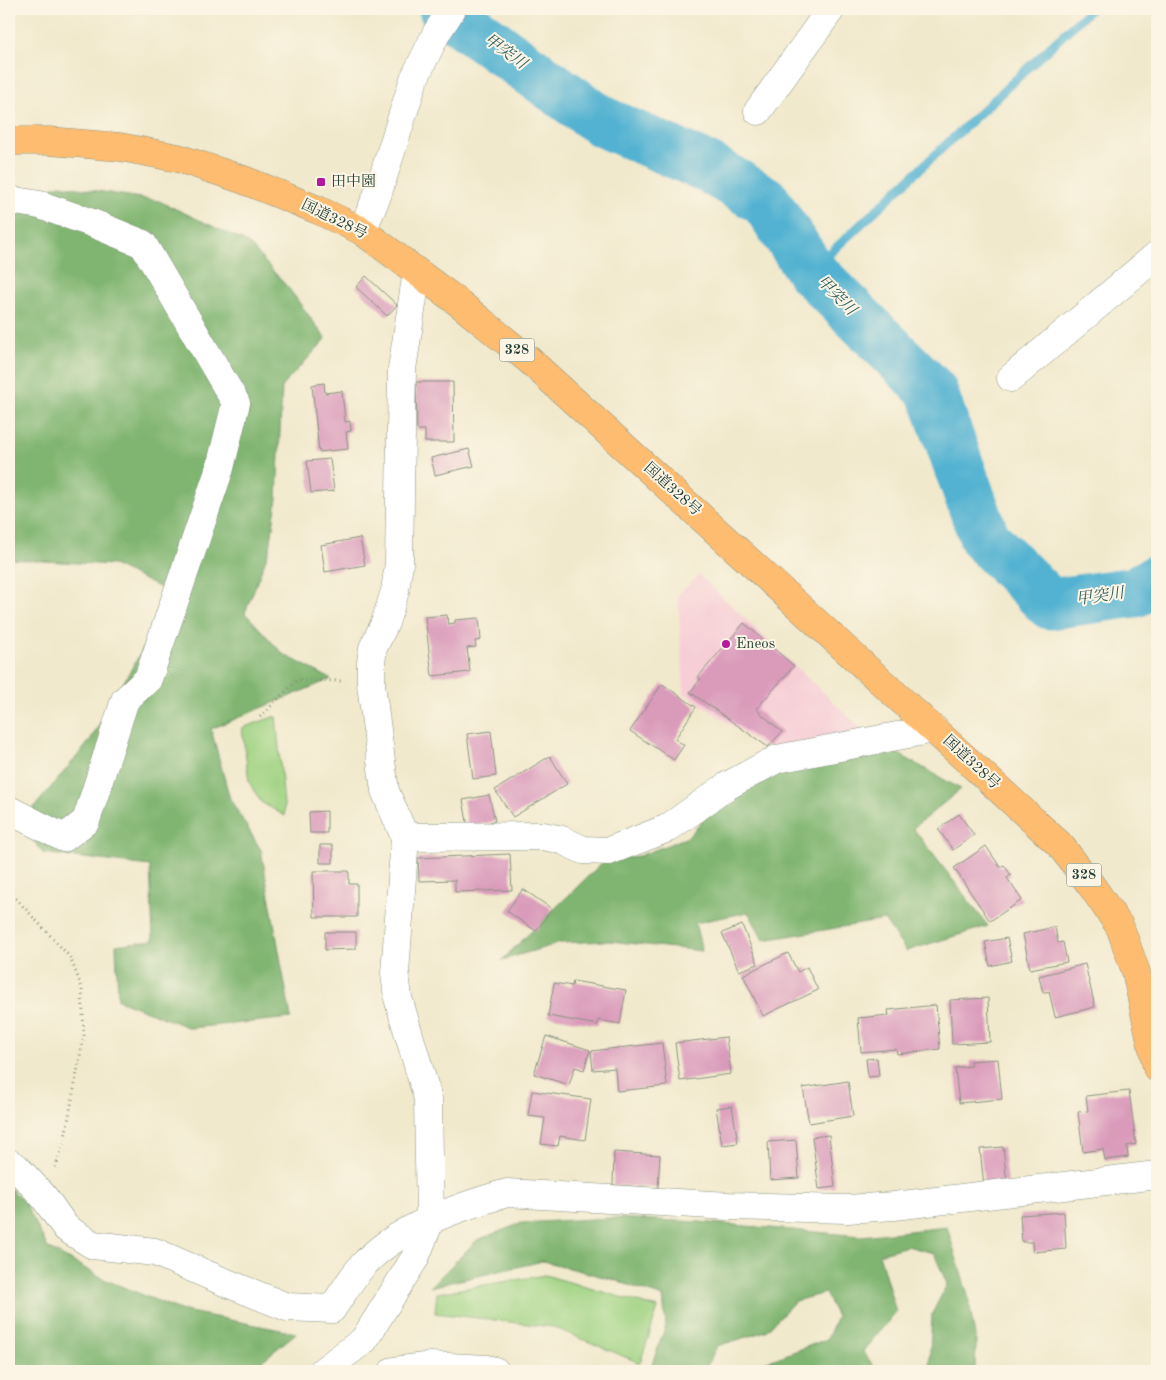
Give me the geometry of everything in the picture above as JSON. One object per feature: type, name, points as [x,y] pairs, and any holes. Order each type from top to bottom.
[{"type":"highway","name":"国道328号","points":[[9,141],[49,141],[120,147],[178,158],[244,180],[318,210],[362,231],[418,272],[529,360],[1060,845],[1120,927],[1136,972],[1157,1068]]},
{"type":"street","points":[[362,231],[377,196],[414,79],[437,32],[452,9]]},
{"type":"street","points":[[758,111],[831,9]]},
{"type":"street","points":[[9,200],[40,205],[92,223],[143,244],[236,403],[220,468],[148,679],[125,700],[86,821],[64,838],[9,810]]},
{"type":"street","points":[[1011,378],[1157,254]]},
{"type":"street","points":[[323,1371],[364,1340],[416,1258],[430,1221],[428,1098],[398,998],[395,972],[405,837],[385,791],[371,681],[373,648],[385,623],[395,591],[399,563],[402,369],[418,272]]},
{"type":"street","points":[[405,837],[543,836],[562,840],[583,850],[609,851],[668,828],[727,786],[777,759],[934,729]]},
{"type":"street","points":[[9,1163],[16,1167],[44,1197],[66,1228],[93,1244],[155,1252],[222,1282],[287,1307],[332,1309],[366,1261],[392,1240],[430,1221],[478,1201],[507,1193],[729,1206],[847,1209],[894,1206],[1157,1175]]},
{"type":"street","points":[[392,1371],[430,1366],[495,1371]]},
{"type":"path","points":[[260,717],[297,680],[371,681]]},
{"type":"path","points":[[9,891],[70,957],[82,988],[84,1035],[64,1143],[44,1197]]},
{"type":"shaded area","name":"Eneos","points":[[699,575],[866,733],[772,753],[684,693],[678,595]]},
{"type":"green space","points":[[60,185],[159,201],[248,243],[290,290],[326,339],[282,386],[277,499],[270,548],[245,613],[283,654],[331,679],[211,729],[230,799],[261,850],[291,1018],[190,1028],[118,1000],[116,945],[153,940],[150,866],[43,853],[21,823],[89,742],[136,661],[172,593],[113,565],[9,559],[9,204],[15,199]]},
{"type":"green space","points":[[276,716],[285,816],[261,802],[249,782],[242,728]]},
{"type":"green space","points":[[897,753],[961,789],[913,828],[988,926],[906,951],[884,920],[764,940],[748,912],[695,923],[702,951],[609,941],[560,943],[502,960],[606,859],[639,856],[688,837],[727,794],[794,764]]},
{"type":"green space","points":[[9,1187],[25,1203],[48,1248],[106,1280],[180,1310],[296,1333],[250,1371],[9,1371]]},
{"type":"green space","points":[[609,1218],[700,1222],[861,1236],[947,1227],[968,1296],[976,1342],[975,1371],[929,1371],[932,1314],[947,1284],[934,1253],[907,1246],[879,1254],[896,1312],[863,1351],[877,1371],[734,1371],[777,1358],[827,1339],[837,1317],[825,1293],[795,1301],[766,1331],[717,1346],[704,1371],[651,1371],[650,1369],[666,1326],[663,1297],[611,1279],[543,1261],[430,1287],[477,1240],[522,1223]]},
{"type":"green space","points":[[545,1275],[658,1308],[640,1363],[553,1327],[435,1313],[437,1293]]},
{"type":"building","points":[[366,276],[397,305],[387,316],[356,287]]},
{"type":"building","points":[[416,382],[453,382],[454,442],[425,442],[425,430],[417,430]]},
{"type":"building","points":[[324,383],[325,393],[342,391],[345,422],[350,421],[351,431],[346,432],[348,449],[319,452],[312,385]]},
{"type":"building","points":[[469,449],[474,466],[435,475],[431,458]]},
{"type":"building","points":[[330,459],[334,491],[311,493],[307,461]]},
{"type":"building","points":[[360,538],[365,565],[325,572],[321,545]]},
{"type":"building","points":[[447,615],[448,624],[455,623],[455,620],[479,618],[481,640],[475,641],[476,647],[467,648],[470,672],[432,676],[425,617]]},
{"type":"building","points":[[744,623],[794,666],[756,709],[782,732],[768,747],[690,692],[701,679],[698,677]]},
{"type":"building","points":[[662,684],[696,707],[675,739],[684,745],[674,760],[630,731]]},
{"type":"building","points":[[491,731],[496,776],[473,779],[467,734]]},
{"type":"building","points":[[550,756],[567,784],[513,817],[495,790]]},
{"type":"building","points":[[489,795],[495,821],[468,827],[463,800]]},
{"type":"building","points":[[327,811],[327,833],[310,833],[309,812]]},
{"type":"building","points":[[959,814],[974,835],[953,850],[938,829]]},
{"type":"building","points":[[320,845],[333,845],[333,863],[320,863]]},
{"type":"building","points":[[986,846],[1000,867],[1004,865],[1011,875],[1007,878],[1022,900],[990,921],[954,868]]},
{"type":"building","points":[[510,854],[512,890],[455,892],[455,880],[419,881],[418,858]]},
{"type":"building","points":[[313,871],[349,871],[349,884],[357,884],[357,917],[314,917]]},
{"type":"building","points":[[523,889],[552,909],[536,931],[507,911]]},
{"type":"building","points":[[742,925],[758,964],[739,971],[722,933]]},
{"type":"building","points":[[1055,927],[1058,943],[1063,942],[1067,962],[1030,969],[1023,934]]},
{"type":"building","points":[[325,932],[356,932],[356,949],[325,950]]},
{"type":"building","points":[[1007,938],[1012,961],[990,966],[985,942]]},
{"type":"building","points":[[788,953],[798,972],[807,967],[818,990],[763,1016],[743,975]]},
{"type":"building","points":[[1085,964],[1095,1007],[1055,1017],[1049,991],[1043,993],[1039,976]]},
{"type":"building","points":[[573,981],[626,990],[620,1024],[598,1020],[598,1025],[548,1016],[554,983],[572,986]]},
{"type":"building","points":[[988,998],[990,1042],[952,1044],[950,1000]]},
{"type":"building","points":[[936,1005],[940,1049],[897,1054],[896,1049],[861,1052],[858,1018],[889,1015],[888,1010]]},
{"type":"building","points":[[546,1036],[590,1050],[584,1070],[575,1067],[569,1085],[534,1074]]},
{"type":"building","points":[[726,1037],[731,1074],[680,1081],[675,1043]]},
{"type":"building","points":[[662,1043],[667,1086],[617,1091],[615,1068],[593,1070],[591,1051]]},
{"type":"building","points":[[877,1058],[879,1076],[868,1077],[866,1059]]},
{"type":"building","points":[[998,1059],[1002,1099],[959,1103],[955,1068],[971,1066],[970,1061]]},
{"type":"building","points":[[848,1081],[853,1116],[809,1123],[803,1088]]},
{"type":"building","points":[[532,1091],[591,1099],[585,1140],[560,1136],[558,1146],[541,1144],[545,1118],[528,1116]]},
{"type":"building","points":[[1129,1091],[1136,1144],[1127,1146],[1128,1157],[1105,1160],[1103,1149],[1083,1152],[1078,1112],[1088,1111],[1086,1096]]},
{"type":"building","points":[[732,1106],[738,1143],[722,1145],[716,1108]]},
{"type":"building","points":[[829,1135],[835,1187],[819,1189],[812,1137]]},
{"type":"building","points":[[796,1140],[799,1178],[770,1180],[768,1142]]},
{"type":"building","points":[[1003,1147],[1007,1183],[984,1186],[980,1149]]},
{"type":"building","points":[[614,1152],[660,1155],[658,1188],[613,1185]]},
{"type":"building","points":[[1064,1212],[1066,1249],[1033,1252],[1032,1242],[1022,1242],[1020,1215]]},
{"type":"waterway","name":"甲突川","points":[[444,9],[601,121],[709,168],[765,201],[811,271],[932,391],[985,539],[1050,604],[1135,592],[1157,580]]},
{"type":"waterway","points":[[811,271],[1091,9]]},
{"type":"place","name":"田中園","points":[[321,182]]},
{"type":"place","name":"Eneos","points":[[726,644]]}]
